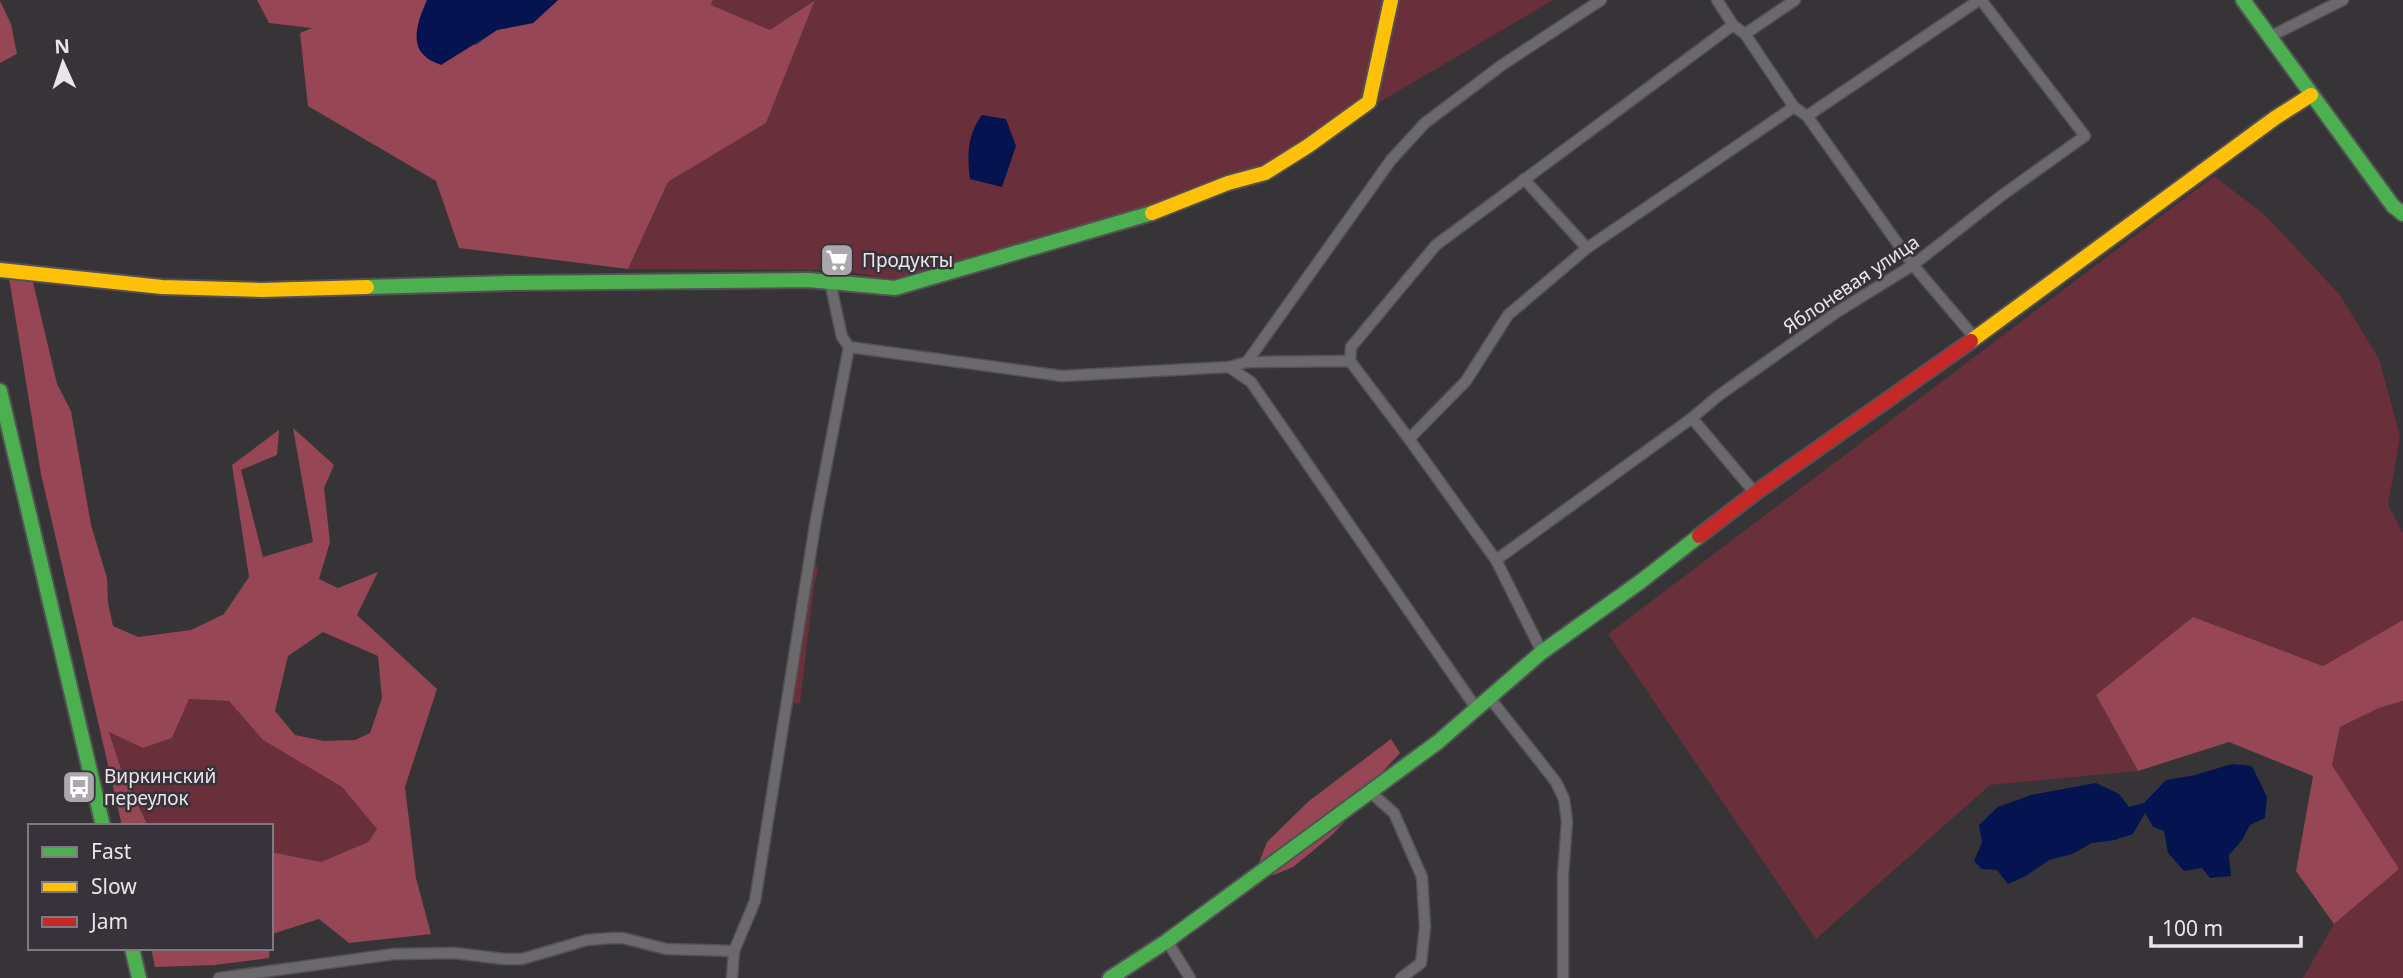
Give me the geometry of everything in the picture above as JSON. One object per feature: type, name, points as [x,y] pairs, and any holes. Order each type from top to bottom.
[{"type":"street","points":[[0,270],[162,287],[261,290],[509,283],[808,280],[877,284],[895,288],[1151,213],[1228,183],[1265,173],[1308,146],[1368,102],[1391,0]]},
{"type":"street","points":[[1247,362],[1391,160],[1425,123],[1502,65],[1601,0]]},
{"type":"street","points":[[1717,0],[1733,25],[1745,34],[1794,107],[1807,116],[1913,265],[1975,338]]},
{"type":"street","points":[[1745,34],[1795,0]]},
{"type":"street","points":[[1807,116],[1980,0]]},
{"type":"street","name":"Яблоневая улица","points":[[1496,560],[1692,418],[1718,396],[1837,312],[1913,265],[2001,196],[2085,136],[1980,0]]},
{"type":"street","points":[[2243,0],[2393,206],[2403,214]]},
{"type":"street","points":[[2269,37],[2343,0]]},
{"type":"street","points":[[1542,652],[1496,560],[1350,361],[1351,347],[1436,245],[1733,25]]},
{"type":"street","points":[[1110,978],[1167,941],[1438,742],[1542,652],[1640,582],[1755,493],[1975,338],[2275,118],[2311,95]]},
{"type":"street","points":[[1409,439],[1466,381],[1508,315],[1587,248],[1794,107]]},
{"type":"street","points":[[1524,179],[1587,248]]},
{"type":"street","points":[[732,978],[734,951],[755,901],[816,519],[849,347],[842,337],[830,282]]},
{"type":"street","points":[[849,347],[1062,376],[1229,367],[1247,362],[1350,361]]},
{"type":"street","points":[[1229,367],[1251,382],[1476,708]]},
{"type":"street","points":[[0,391],[103,824]]},
{"type":"street","points":[[1692,418],[1755,493]]},
{"type":"street","points":[[1489,697],[1556,782],[1564,799],[1567,821],[1563,876],[1563,978]]},
{"type":"street","points":[[1369,791],[1394,813],[1422,877],[1425,928],[1421,963],[1401,978]]},
{"type":"street","points":[[219,978],[394,954],[454,953],[503,959],[522,958],[587,940],[613,937],[623,937],[666,949],[734,951]]},
{"type":"street","points":[[1167,941],[1190,978]]},
{"type":"street","points":[[132,950],[139,978]]},
{"type":"shaded area","points":[[257,0],[427,0],[419,20],[476,45],[497,30],[533,23],[558,0],[713,0],[711,5],[770,30],[815,0],[766,123],[668,182],[628,269],[459,248],[436,181],[308,106],[300,33],[312,28],[269,23]]},
{"type":"shaded area","points":[[427,0],[558,0],[533,23],[497,30],[441,65],[426,57],[418,45],[417,30]]},
{"type":"shaded area","points":[[713,0],[813,0],[770,31],[711,5]]},
{"type":"shaded area","points":[[815,0],[1553,0],[1244,179],[1099,222],[893,279],[837,270],[628,269],[668,182],[766,123]]},
{"type":"shaded area","points":[[0,1],[11,24],[17,54],[0,63]]},
{"type":"shaded area","points":[[982,115],[1006,119],[1016,146],[1002,187],[970,179],[969,146],[973,130]]},
{"type":"shaded area","points":[[2214,176],[2265,215],[2340,295],[2379,359],[2400,436],[2388,505],[2403,533],[2403,620],[2323,666],[2193,618],[2096,695],[2138,771],[1990,785],[1816,939],[1608,634]]},
{"type":"shaded area","points":[[9,278],[32,278],[57,384],[71,411],[91,525],[107,578],[108,603],[113,626],[138,637],[191,630],[224,614],[249,577],[232,465],[279,430],[277,455],[241,470],[263,557],[313,542],[293,428],[334,465],[324,488],[330,542],[319,579],[338,588],[378,572],[357,615],[437,689],[405,787],[416,878],[431,934],[349,943],[319,919],[273,934],[273,852],[321,862],[368,842],[377,829],[342,787],[263,740],[229,701],[189,699],[172,738],[143,748],[109,732],[122,772],[147,824],[122,824],[41,474]],"holes":[[[323,632],[378,656],[382,698],[370,733],[355,740],[324,741],[295,735],[275,711],[288,656]]]},
{"type":"shaded area","points":[[816,564],[818,570],[800,703],[796,704],[791,701],[811,565]]},
{"type":"shaded area","points":[[2193,617],[2323,666],[2403,620],[2403,701],[2379,708],[2340,727],[2332,765],[2399,869],[2334,924],[2296,871],[2313,776],[2229,742],[2138,771],[2096,695]]},
{"type":"shaded area","points":[[189,699],[229,701],[263,740],[342,787],[377,829],[368,842],[321,862],[273,852],[273,824],[147,824],[122,772],[109,731],[143,748],[172,738]]},
{"type":"shaded area","points":[[2403,701],[2403,978],[2303,978],[2334,924],[2398,869],[2332,765],[2340,727],[2379,708]]},
{"type":"shaded area","points":[[1391,739],[1400,753],[1359,797],[1351,815],[1331,836],[1293,867],[1274,875],[1255,873],[1267,842],[1309,801]]},
{"type":"shaded area","points":[[2232,764],[2252,766],[2267,797],[2265,818],[2250,825],[2229,855],[2231,876],[2210,878],[2202,868],[2184,871],[2168,853],[2164,831],[2153,827],[2145,813],[2133,834],[2092,843],[2072,854],[2049,860],[2026,876],[2008,884],[1997,870],[1982,869],[1974,861],[1982,842],[1979,825],[1998,807],[2031,795],[2096,783],[2119,794],[2129,807],[2144,803],[2166,780]]},
{"type":"shaded area","points":[[151,950],[270,950],[269,958],[215,965],[155,967]]},
{"type":"traffic: fast","points":[[2243,0],[2393,206],[2403,214]]},
{"type":"traffic: fast","points":[[367,287],[809,280],[895,288],[1152,213]]},
{"type":"traffic: fast","points":[[0,391],[103,824]]},
{"type":"traffic: fast","points":[[1110,978],[1167,941],[1438,742],[1542,652],[1699,536]]},
{"type":"traffic: fast","points":[[132,950],[139,978]]},
{"type":"traffic: slow","points":[[1152,213],[1228,183],[1265,173],[1369,102],[1391,0]]},
{"type":"traffic: slow","points":[[1971,341],[2275,118],[2311,95]]},
{"type":"traffic: slow","points":[[0,270],[162,287],[261,290],[367,287]]},
{"type":"traffic: jam","points":[[1699,536],[1755,493],[1971,341]]},
{"type":"place","name":"Продукты","points":[[837,260]]},
{"type":"place","name":"Виркинский переулок","points":[[79,787]]}]
